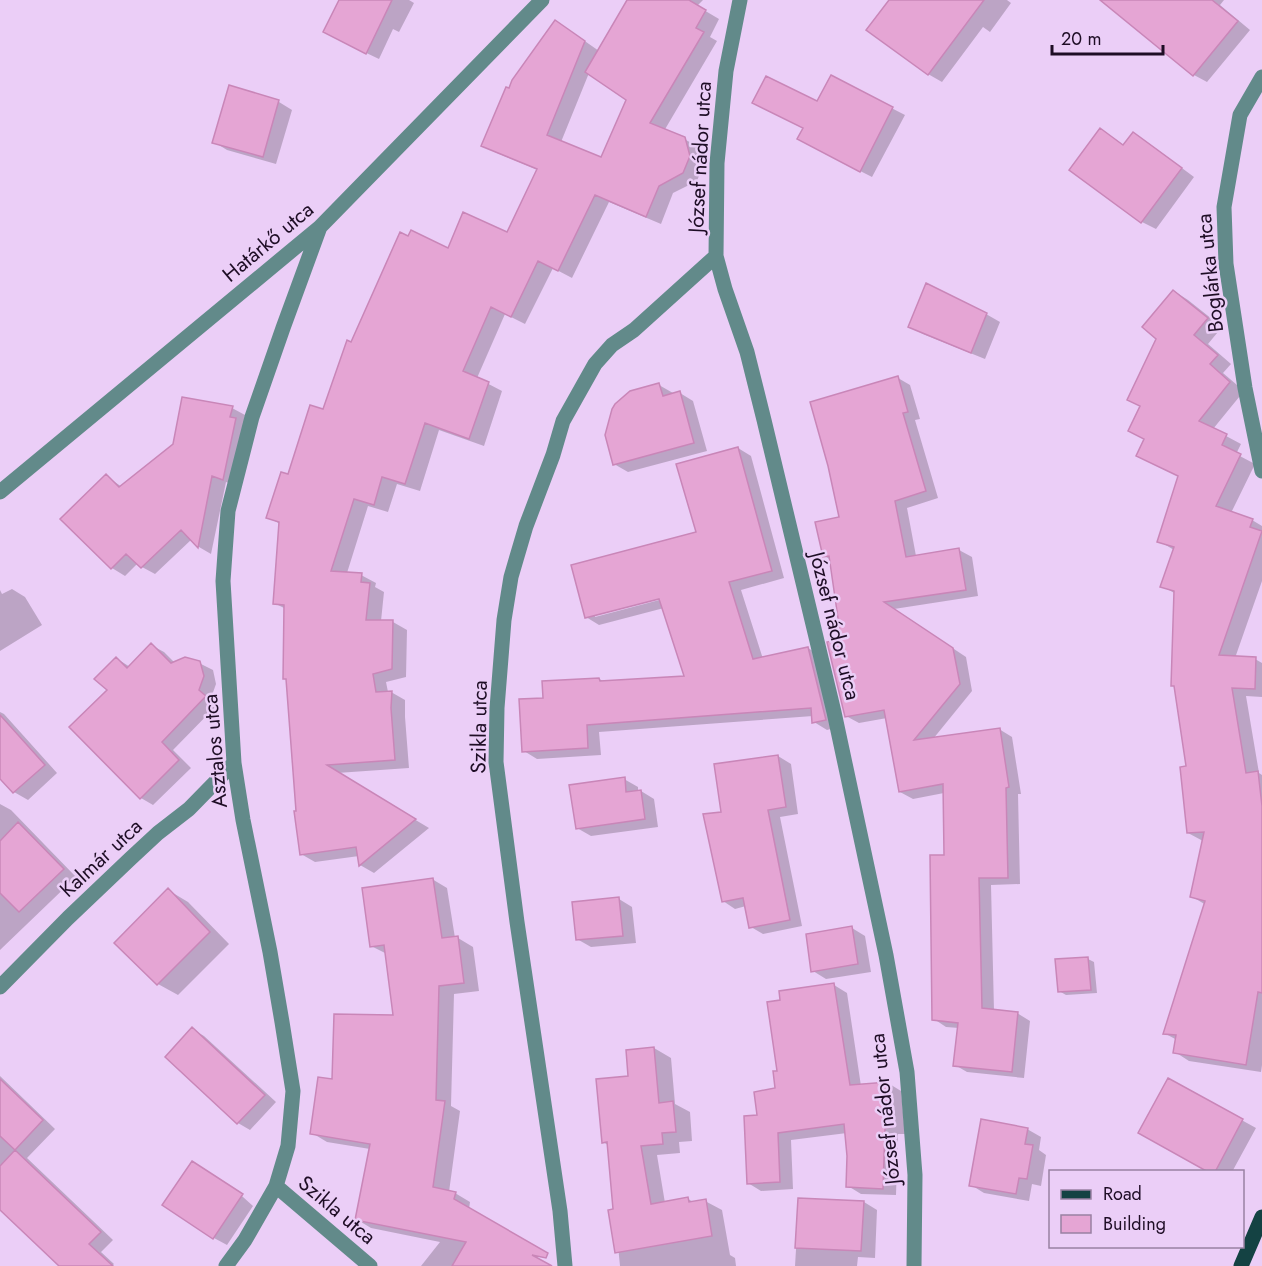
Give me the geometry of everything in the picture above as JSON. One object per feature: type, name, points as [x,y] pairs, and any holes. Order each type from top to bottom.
[{"type":"main road","points":[[1241,1266],[1262,1217]]},
{"type":"street","name":"Határkő utca","points":[[0,492],[321,227],[542,0]]},
{"type":"street","name":"József nádor utca","points":[[740,0],[726,71],[717,163],[717,256],[725,289],[747,352],[761,408],[834,712],[886,955],[907,1072],[915,1175],[914,1266]]},
{"type":"street","name":"Boglárka utca","points":[[1262,77],[1240,115],[1224,207],[1226,264],[1245,388],[1262,471]]},
{"type":"street","name":"Asztalos utca","points":[[226,1266],[245,1240],[276,1186],[288,1146],[293,1091],[234,763],[223,581],[228,512],[252,417],[321,227]]},
{"type":"street","name":"Szikla utca","points":[[565,1266],[560,1211],[515,911],[496,762],[497,708],[504,620],[511,577],[526,526],[553,455],[563,421],[595,364],[612,345],[634,330],[717,256]]},
{"type":"street","name":"Kalmár utca","points":[[0,987],[68,918],[137,852],[189,808],[234,763]]},
{"type":"street","name":"Szikla utca","points":[[276,1186],[370,1266]]},
{"type":"building","points":[[339,0],[392,0],[366,54],[323,32]]},
{"type":"building","points":[[627,0],[689,0],[706,10],[696,28],[704,32],[650,123],[685,137],[690,156],[683,173],[659,186],[646,217],[595,195],[558,271],[538,261],[511,317],[491,307],[463,371],[489,382],[469,439],[425,423],[405,484],[382,477],[374,505],[354,499],[331,571],[362,573],[361,582],[370,583],[366,620],[393,620],[392,669],[373,674],[376,692],[392,691],[395,760],[327,765],[416,819],[359,866],[356,847],[300,855],[294,811],[296,811],[286,679],[283,679],[284,605],[273,604],[279,522],[266,518],[281,472],[288,474],[310,405],[323,409],[347,340],[351,342],[400,232],[408,236],[411,230],[448,248],[463,212],[507,232],[537,169],[481,146],[506,87],[509,88],[512,80],[555,20],[585,41],[547,135],[601,157],[626,100],[585,72]]},
{"type":"building","points":[[889,0],[984,0],[928,75],[866,30]]},
{"type":"building","points":[[1100,0],[1212,0],[1238,21],[1193,76]]},
{"type":"building","points":[[831,75],[893,107],[860,172],[797,139],[803,128],[752,103],[766,76],[817,101]]},
{"type":"building","points":[[229,85],[279,100],[263,157],[212,143]]},
{"type":"building","points":[[1100,128],[1123,145],[1133,132],[1182,168],[1141,223],[1069,170]]},
{"type":"building","points":[[926,283],[987,313],[971,353],[908,327]]},
{"type":"building","points":[[1173,290],[1208,318],[1194,335],[1218,355],[1210,364],[1230,382],[1199,421],[1227,434],[1222,445],[1241,454],[1216,506],[1253,519],[1250,527],[1262,531],[1219,655],[1256,657],[1255,689],[1232,688],[1246,773],[1258,771],[1262,806],[1262,993],[1258,992],[1246,1065],[1173,1053],[1176,1035],[1163,1034],[1205,901],[1190,897],[1204,832],[1187,833],[1180,767],[1186,766],[1174,686],[1171,686],[1174,591],[1160,587],[1174,547],[1157,542],[1178,476],[1136,456],[1144,439],[1128,431],[1140,406],[1127,400],[1156,339],[1142,327]]},
{"type":"building","points":[[898,376],[908,412],[903,413],[926,491],[895,501],[906,557],[959,548],[966,590],[884,602],[953,648],[960,684],[914,740],[1000,728],[1009,787],[1006,788],[1008,878],[979,878],[982,1008],[1018,1012],[1012,1072],[953,1066],[958,1023],[932,1020],[930,855],[944,855],[943,784],[899,792],[884,710],[845,717],[827,642],[841,639],[829,556],[823,557],[815,522],[839,517],[828,466],[810,402]]},
{"type":"building","points":[[659,383],[663,396],[680,391],[694,443],[613,465],[605,435],[612,409],[630,391]]},
{"type":"building","points":[[182,397],[233,406],[230,417],[236,418],[223,480],[212,476],[198,548],[181,530],[141,568],[126,554],[111,569],[60,519],[106,474],[119,487],[173,444]]},
{"type":"building","points":[[738,447],[772,571],[729,582],[753,659],[808,647],[826,720],[812,723],[811,708],[587,725],[588,748],[522,752],[519,699],[543,698],[542,681],[599,678],[600,681],[684,676],[659,599],[585,618],[571,565],[696,532],[676,464]]},
{"type":"building","points":[[151,643],[171,663],[185,657],[200,661],[204,676],[199,690],[206,696],[162,742],[179,760],[140,799],[69,727],[107,690],[94,679],[116,657],[127,668]]},
{"type":"building","points":[[0,715],[45,765],[13,793],[0,779]]},
{"type":"building","points":[[778,755],[786,807],[768,810],[790,920],[749,928],[743,898],[722,902],[703,814],[721,812],[714,764]]},
{"type":"building","points":[[625,777],[626,792],[641,790],[645,819],[576,829],[569,785]]},
{"type":"building","points":[[18,822],[64,869],[19,912],[0,893],[0,841]]},
{"type":"building","points":[[433,878],[442,938],[458,936],[464,983],[439,986],[436,1100],[445,1101],[433,1187],[456,1192],[454,1199],[548,1253],[546,1258],[532,1255],[552,1266],[452,1266],[466,1242],[355,1220],[370,1144],[310,1134],[318,1077],[332,1079],[334,1014],[393,1015],[384,945],[370,947],[362,888]]},
{"type":"building","points":[[168,888],[210,932],[157,985],[114,943]]},
{"type":"building","points":[[619,897],[623,936],[576,940],[572,902]]},
{"type":"building","points":[[852,926],[858,964],[811,972],[806,934]]},
{"type":"building","points":[[1088,957],[1091,990],[1058,992],[1055,959]]},
{"type":"building","points":[[834,983],[850,1085],[888,1082],[892,1127],[885,1128],[883,1189],[846,1187],[847,1156],[844,1124],[778,1133],[780,1182],[747,1184],[744,1116],[757,1115],[754,1092],[775,1088],[773,1071],[777,1071],[767,1002],[780,1000],[779,991]]},
{"type":"building","points":[[192,1027],[265,1095],[237,1124],[165,1057]]},
{"type":"building","points":[[654,1047],[659,1103],[673,1101],[676,1132],[662,1133],[663,1144],[641,1146],[651,1204],[688,1197],[689,1202],[706,1199],[712,1236],[615,1253],[608,1210],[613,1209],[607,1142],[602,1143],[596,1079],[628,1076],[626,1050]]},
{"type":"building","points":[[1168,1078],[1243,1119],[1216,1170],[1204,1170],[1138,1133]]},
{"type":"building","points":[[0,1079],[43,1120],[15,1150],[0,1136]]},
{"type":"building","points":[[981,1119],[1028,1128],[1025,1144],[1033,1145],[1027,1179],[1019,1178],[1016,1194],[969,1186]]},
{"type":"building","points":[[15,1150],[101,1232],[89,1244],[113,1266],[59,1266],[0,1210],[0,1166]]},
{"type":"building","points":[[192,1161],[243,1194],[213,1239],[162,1205]]},
{"type":"building","points":[[798,1198],[864,1201],[861,1251],[795,1248]]}]
